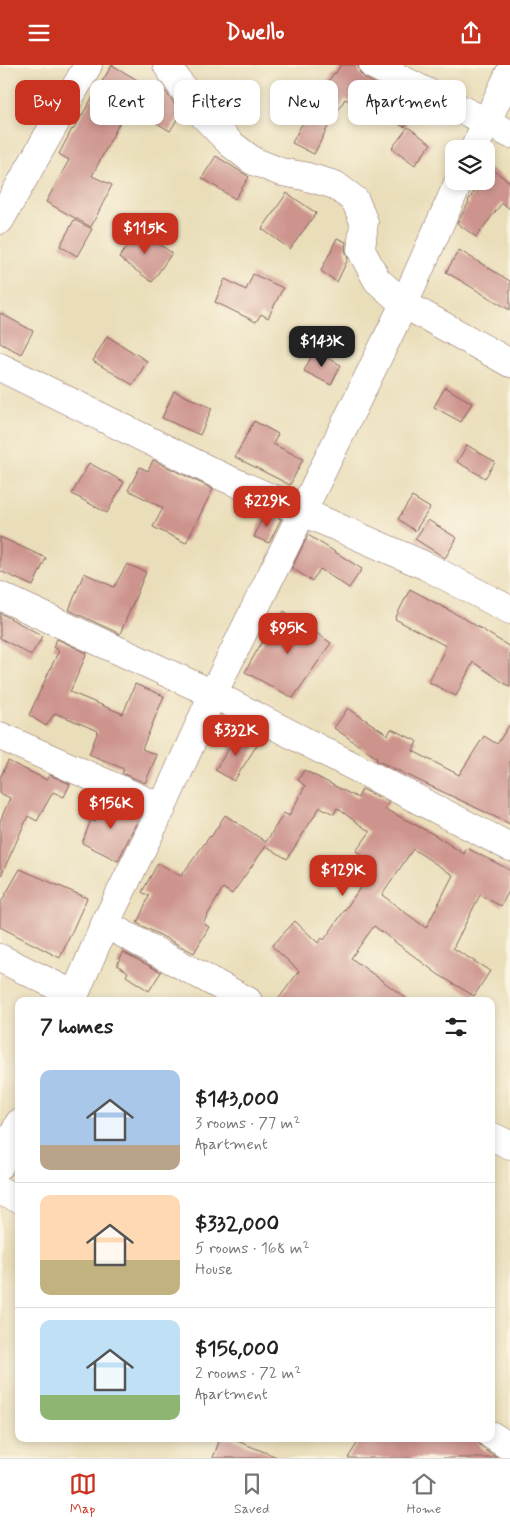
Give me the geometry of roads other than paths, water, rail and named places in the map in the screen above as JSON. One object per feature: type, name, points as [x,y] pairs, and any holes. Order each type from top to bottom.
[{"type":"street","points":[[0,219],[88,65]]},
{"type":"street","points":[[167,65],[197,109],[231,144],[252,161],[281,172],[335,185],[355,200],[364,222],[361,250],[378,280],[404,304],[510,363]]},
{"type":"street","points":[[373,65],[510,133]]},
{"type":"street","points":[[478,140],[510,72]]},
{"type":"street","points":[[73,997],[213,694],[404,304],[455,190]]},
{"type":"street","points":[[0,367],[221,476],[426,566],[510,610]]},
{"type":"street","points":[[0,596],[213,694],[510,847]]},
{"type":"street","points":[[0,736],[162,808]]},
{"type":"street","points":[[106,924],[241,997]]},
{"type":"street","points":[[0,958],[71,997]]},
{"type":"street","points":[[0,1165],[15,1132]]},
{"type":"street","points":[[495,1138],[510,1145]]},
{"type":"street","points":[[0,1191],[15,1197]]},
{"type":"street","points":[[495,1438],[510,1447]]}]
